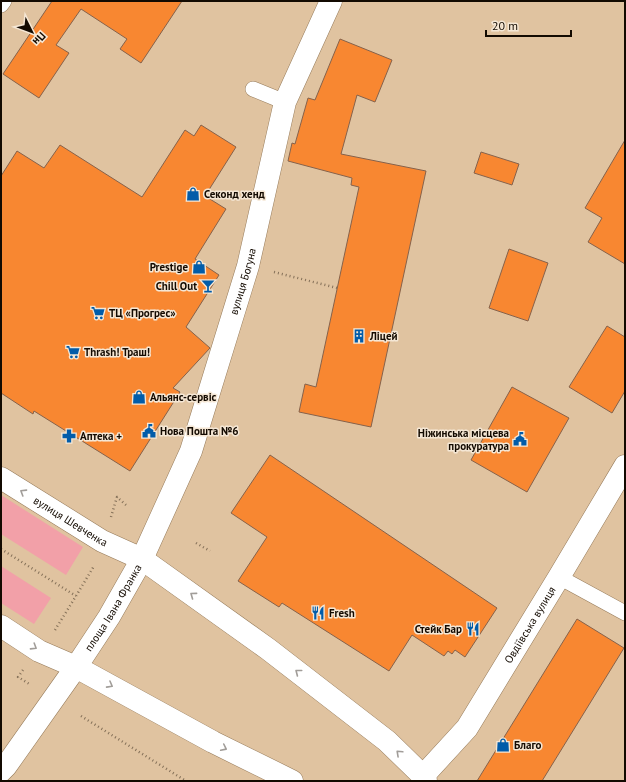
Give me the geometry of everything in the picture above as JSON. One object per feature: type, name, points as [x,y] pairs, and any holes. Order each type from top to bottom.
[{"type":"main road","name":"вулиця Богуна","points":[[142,559],[191,451],[248,266],[285,102],[331,1]]},
{"type":"main road","name":"Овдіївська вулиця","points":[[423,779],[467,728],[625,466]]},
{"type":"main road","name":"вулиця Шевченка","points":[[1,478],[102,541],[142,559]]},
{"type":"main road","name":"площа Івана Франка","points":[[1,771],[76,667],[109,617],[142,559],[268,649],[386,741],[423,779]]},
{"type":"main road","points":[[1,626],[39,651],[76,667],[214,742],[292,781]]},
{"type":"lane","points":[[1,5],[4,1]]},
{"type":"lane","points":[[253,89],[285,102]]},
{"type":"lane","points":[[559,577],[625,613]]},
{"type":"path","points":[[248,266],[337,288]]},
{"type":"path","points":[[109,521],[117,496],[126,505]]},
{"type":"path","points":[[196,543],[210,552]]},
{"type":"path","points":[[1,549],[76,596]]},
{"type":"path","points":[[53,633],[97,560]]},
{"type":"path","points":[[81,716],[186,781]]},
{"type":"shaded area","points":[[1,495],[83,547],[66,575],[1,534]]},
{"type":"shaded area","points":[[1,566],[51,598],[34,624],[1,603]]},
{"type":"building","points":[[52,1],[182,1],[141,63],[120,49],[127,39],[81,9],[56,45],[69,53],[39,98],[3,74]]},
{"type":"building","name":"Ліцей","points":[[340,39],[392,60],[375,102],[357,95],[341,154],[426,171],[371,427],[299,412],[305,384],[316,387],[359,187],[351,185],[352,178],[288,161],[292,143],[295,144],[308,98],[315,100]]},
{"type":"building","name":"ТЦ «Прогрес»","points":[[201,125],[236,147],[205,196],[226,209],[195,259],[219,275],[186,327],[210,348],[173,388],[180,392],[130,471],[34,411],[33,414],[1,393],[1,176],[17,151],[44,168],[60,145],[142,197],[185,130],[194,136]]},
{"type":"building","points":[[625,140],[625,264],[588,242],[602,218],[585,208]]},
{"type":"building","points":[[481,152],[519,164],[512,185],[474,173]]},
{"type":"building","points":[[509,249],[548,263],[528,321],[489,308]]},
{"type":"building","points":[[607,326],[625,337],[625,391],[612,413],[569,387]]},
{"type":"building","name":"Ніжинська місцева прокуратура","points":[[512,387],[569,418],[527,492],[471,460]]},
{"type":"building","points":[[270,455],[497,608],[465,657],[455,650],[452,654],[448,651],[444,656],[412,635],[389,671],[282,603],[279,607],[238,581],[267,537],[231,513]]},
{"type":"building","points":[[577,619],[624,648],[542,781],[477,781]]},
{"type":"place","name":"Секонд хенд","points":[[193,194]]},
{"type":"place","name":"Prestige","points":[[199,267]]},
{"type":"place","name":"Chill Out","points":[[208,286]]},
{"type":"place","name":"ТЦ «Прогрес»","points":[[98,313]]},
{"type":"place","name":"Ліцей","points":[[359,336]]},
{"type":"place","name":"Thrash! Траш!","points":[[73,352]]},
{"type":"place","name":"Альянс-сервіс","points":[[139,397]]},
{"type":"place","name":"Нова Пошта №6","points":[[149,431]]},
{"type":"place","name":"Аптека +","points":[[69,436]]},
{"type":"place","name":"Ніжинська місцева прокуратура","points":[[520,439]]},
{"type":"place","name":"Fresh","points":[[318,613]]},
{"type":"place","name":"Стейк Бар","points":[[473,629]]},
{"type":"place","name":"Благо","points":[[503,745]]}]
